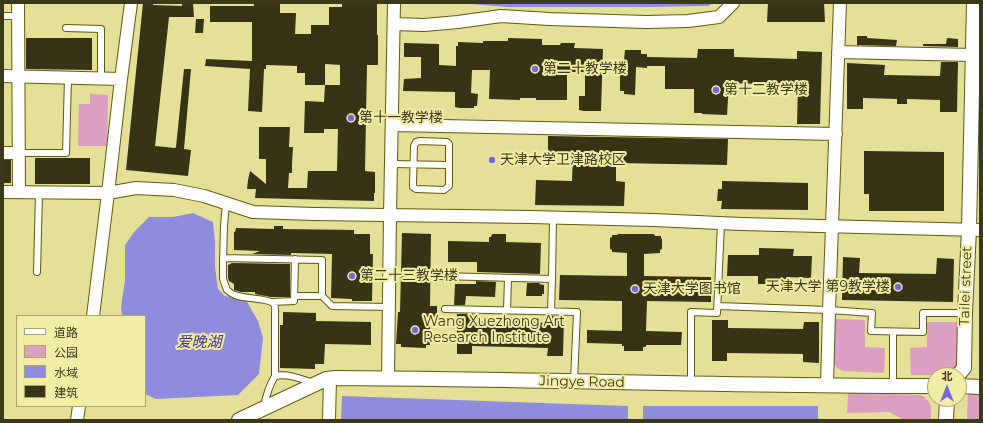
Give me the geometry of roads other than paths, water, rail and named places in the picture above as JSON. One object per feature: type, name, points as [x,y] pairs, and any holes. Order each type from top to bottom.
[{"type":"street","points":[[18,3],[19,192]]},
{"type":"street","points":[[93,315],[120,78],[131,3]]},
{"type":"street","points":[[388,378],[394,3]]},
{"type":"street","points":[[394,24],[424,25],[501,16],[646,22],[688,21],[719,17],[733,3]]},
{"type":"street","points":[[827,385],[840,3]]},
{"type":"street","name":"Tailei street","points":[[964,367],[965,313],[974,230],[973,55],[977,39],[974,3]]},
{"type":"street","points":[[838,52],[973,55]]},
{"type":"street","points":[[3,76],[120,78]]},
{"type":"street","points":[[392,125],[836,134]]},
{"type":"street","points":[[3,153],[18,153]]},
{"type":"street","points":[[3,192],[108,194],[136,188],[174,190],[204,196],[253,212],[390,216],[654,220],[974,230]]},
{"type":"street","points":[[329,420],[330,378]]},
{"type":"street","name":"Jingye Road","points":[[242,419],[316,383],[330,378],[927,386]]},
{"type":"street","points":[[967,386],[980,387]]},
{"type":"street","points":[[77,420],[79,407]]},
{"type":"street","points":[[946,420],[947,407]]},
{"type":"lane","points":[[3,16],[18,16]]},
{"type":"lane","points":[[66,28],[101,29],[101,78]]},
{"type":"lane","points":[[18,153],[66,153],[68,77]]},
{"type":"lane","points":[[416,142],[446,142],[449,144],[450,165],[449,186],[444,190],[416,189],[413,187],[414,146],[416,142]]},
{"type":"lane","points":[[391,164],[450,165]]},
{"type":"lane","points":[[37,272],[39,192]]},
{"type":"lane","points":[[226,204],[223,279],[227,290],[236,295],[272,302],[294,301],[295,259]]},
{"type":"lane","points":[[551,311],[553,218]]},
{"type":"lane","points":[[692,384],[691,312],[717,314],[721,223]]},
{"type":"lane","points":[[223,258],[322,260],[322,296],[332,306],[389,307]]},
{"type":"lane","points":[[440,276],[552,279]]},
{"type":"lane","points":[[507,310],[508,278]]},
{"type":"lane","points":[[294,296],[322,296]]},
{"type":"lane","points":[[264,408],[266,395],[275,376],[275,306],[272,302]]},
{"type":"lane","points":[[718,306],[872,313],[872,331],[893,332],[923,332],[923,313],[965,313]]},
{"type":"lane","points":[[445,309],[577,312],[574,381]]},
{"type":"lane","points":[[893,332],[893,386]]},
{"type":"lane","points":[[275,376],[293,377],[316,383]]},
{"type":"water","points":[[458,3],[713,3],[708,6],[508,7]]},
{"type":"water","name":"爱晚湖","points":[[193,213],[213,222],[215,267],[218,289],[225,296],[246,300],[258,321],[263,338],[259,374],[238,395],[156,399],[146,394],[146,315],[122,315],[121,307],[125,280],[125,245],[135,231],[149,217],[173,217]]},
{"type":"water","points":[[342,396],[628,406],[628,420],[341,420]]},
{"type":"water","points":[[643,406],[818,406],[818,420],[643,420]]},
{"type":"place","name":"第二十教学楼","points":[[535,69]]},
{"type":"place","name":"第十二教学楼","points":[[716,90]]},
{"type":"place","name":"第十一教学楼","points":[[351,118]]},
{"type":"place","name":"天津大学卫津路校区","points":[[492,160]]},
{"type":"place","name":"第二十三教学楼","points":[[352,276]]},
{"type":"place","name":"天津大学 第9教学楼","points":[[898,287]]},
{"type":"place","name":"天津大学图书馆","points":[[635,289]]},
{"type":"place","name":"Wang Xuezhong Art Research Institute","points":[[415,330]]}]
